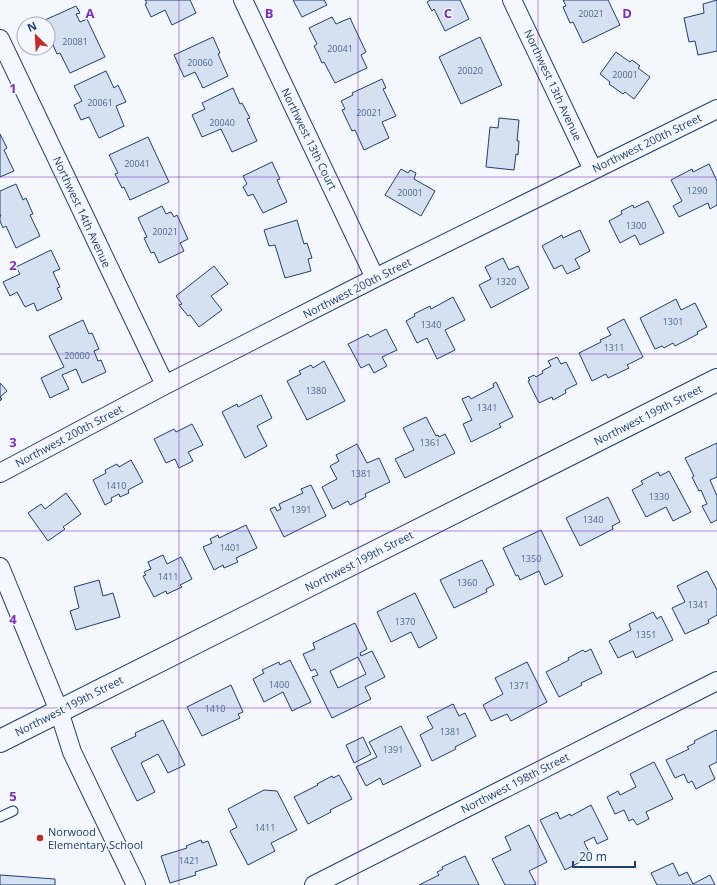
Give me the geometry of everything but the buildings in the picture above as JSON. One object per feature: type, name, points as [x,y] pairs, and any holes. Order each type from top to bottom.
[{"type":"main road","name":"Northwest 199th Street","points":[[0,741],[717,380]]},
{"type":"street","name":"Northwest 13th Court","points":[[243,0],[376,278]]},
{"type":"street","name":"Northwest 13th Avenue","points":[[512,0],[593,170]]},
{"type":"street","name":"Northwest 14th Avenue","points":[[0,39],[165,385]]},
{"type":"street","name":"Northwest 200th Street","points":[[0,473],[165,385],[376,278],[717,109]]},
{"type":"street","points":[[0,567],[60,711],[72,752],[136,885]]},
{"type":"street","name":"Northwest 198th Street","points":[[314,885],[717,681]]},
{"type":"lane","points":[[0,817],[13,811]]},
{"type":"place","name":"Norwood Elementary School","points":[[40,838]]}]
